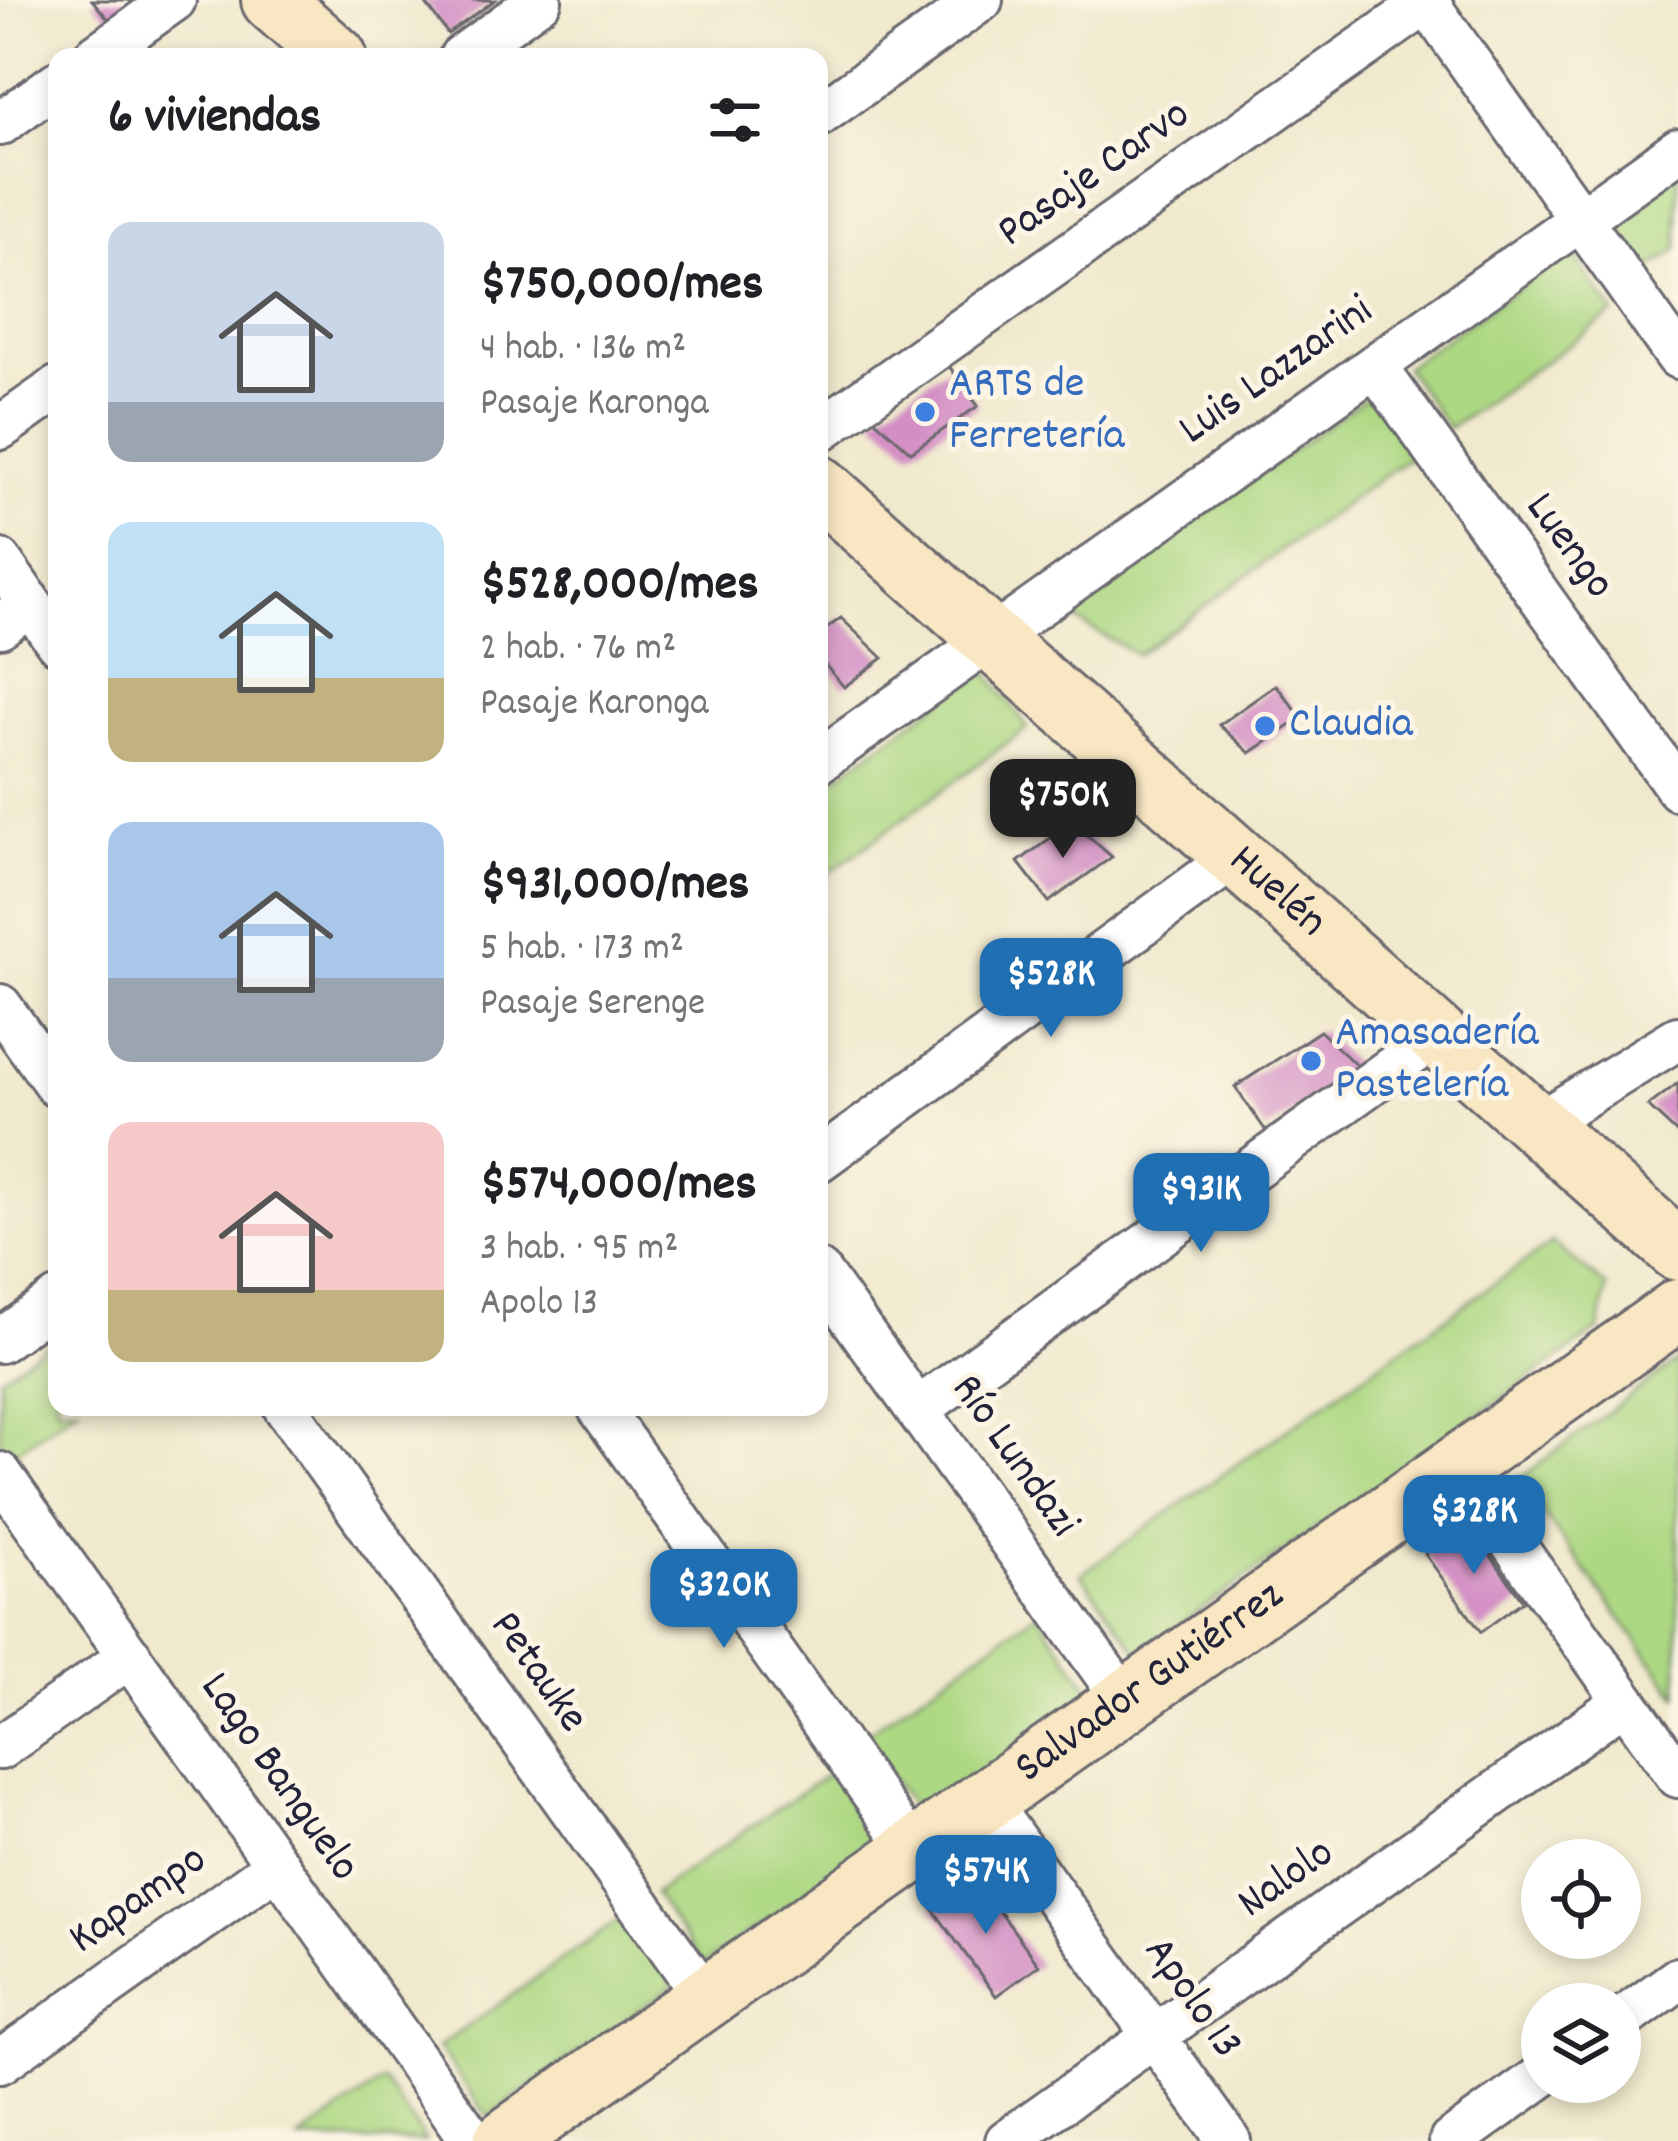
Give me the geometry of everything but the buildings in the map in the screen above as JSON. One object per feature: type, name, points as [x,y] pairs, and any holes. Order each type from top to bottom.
[{"type":"main road","points":[[272,0],[326,48]]},
{"type":"main road","name":"Huelén","points":[[828,493],[1678,1250]]},
{"type":"main road","name":"Salvador Gutiérrez","points":[[505,2141],[1678,1310]]},
{"type":"street","points":[[107,48],[174,0]]},
{"type":"street","points":[[473,48],[540,0]]},
{"type":"street","points":[[828,109],[981,0]]},
{"type":"street","points":[[1427,1],[1678,358]]},
{"type":"street","name":"Pasaje Carvo","points":[[828,425],[1427,1]]},
{"type":"street","points":[[0,124],[48,89]]},
{"type":"street","name":"Luis Lazzarini","points":[[828,755],[1678,150]]},
{"type":"street","name":"Luengo","points":[[1375,366],[1678,789]]},
{"type":"street","points":[[0,428],[48,394]]},
{"type":"street","points":[[0,562],[15,615],[48,636]]},
{"type":"street","points":[[828,1153],[1236,856]]},
{"type":"street","points":[[0,1006],[48,1073]]},
{"type":"street","points":[[917,1410],[1438,1036]]},
{"type":"street","points":[[1538,1124],[1678,1038]]},
{"type":"street","name":"Río Lundazi","points":[[828,1285],[1125,1701]]},
{"type":"street","points":[[0,1341],[48,1306]]},
{"type":"street","name":"Petauke","points":[[291,1416],[706,1998]]},
{"type":"street","points":[[605,1416],[914,1851]]},
{"type":"street","points":[[1458,1466],[1678,1776]]},
{"type":"street","name":"Lago Banguelo","points":[[0,1474],[473,2141]]},
{"type":"street","points":[[0,1748],[130,1656]]},
{"type":"street","name":"Nalolo","points":[[1007,2141],[1625,1701]]},
{"type":"street","name":"Apolo 13","points":[[986,1800],[1229,2141]]},
{"type":"street","name":"Kapampo","points":[[0,2062],[278,1864]]},
{"type":"street","points":[[1641,2006],[1678,1979]]},
{"type":"street","points":[[1451,2141],[1521,2091]]},
{"type":"green space","points":[[1678,168],[1678,249],[1640,276],[1603,222]]},
{"type":"green space","points":[[1571,251],[1614,313],[1448,429],[1405,367]]},
{"type":"green space","points":[[1370,394],[1414,454],[1137,655],[1066,614]]},
{"type":"green space","points":[[985,669],[1028,728],[828,873],[828,783]]},
{"type":"green space","points":[[1552,1243],[1607,1287],[1599,1330],[1139,1653],[1081,1574]]},
{"type":"green space","points":[[48,1342],[48,1416],[65,1416],[11,1455],[0,1440],[0,1377]]},
{"type":"green space","points":[[1678,1360],[1678,1696],[1518,1480]]},
{"type":"green space","points":[[1037,1613],[1095,1695],[920,1818],[862,1736]]},
{"type":"green space","points":[[833,1770],[883,1842],[703,1965],[654,1894]]},
{"type":"green space","points":[[630,1912],[679,1981],[488,2117],[438,2047]]},
{"type":"green space","points":[[383,2081],[426,2141],[298,2141]]},
{"type":"place","name":"ARTS de Ferretería","points":[[925,412]]},
{"type":"place","name":"Claudia","points":[[1265,726]]},
{"type":"place","name":"Amasadería Pastelería","points":[[1311,1061]]}]
